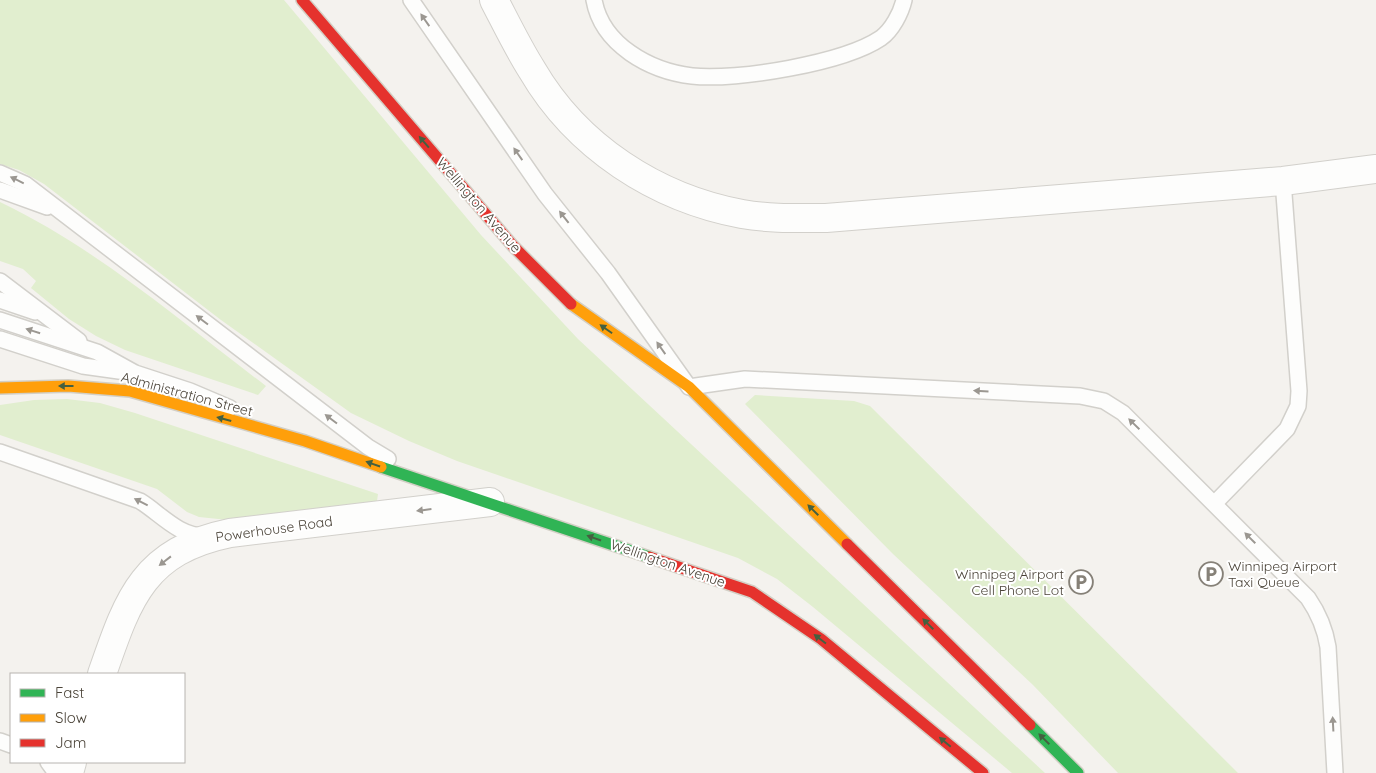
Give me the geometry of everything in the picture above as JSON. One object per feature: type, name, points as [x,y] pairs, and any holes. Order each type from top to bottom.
[{"type":"main road","name":"Wellington Avenue","points":[[302,0],[513,246],[574,306],[689,388],[1078,773]]},
{"type":"main road","name":"Administration Street","points":[[0,388],[39,386],[97,387],[130,391],[305,441]]},
{"type":"main road","name":"Wellington Avenue","points":[[305,441],[752,592],[821,639],[983,773]]},
{"type":"street","points":[[494,0],[532,72],[557,106],[603,152],[637,176],[669,192],[734,212],[781,218],[826,218],[1283,180],[1376,169]]},
{"type":"street","name":"Powerhouse Road","points":[[102,673],[127,606],[144,580],[167,559],[181,550],[214,536],[490,502]]},
{"type":"lane","name":"Wellington Avenue","points":[[307,0],[315,16]]},
{"type":"lane","name":"Wellington Avenue","points":[[411,0],[545,194],[608,273],[689,388]]},
{"type":"lane","points":[[594,0],[605,28],[619,46],[653,65],[692,76],[732,75],[799,67],[826,61],[881,38],[893,25],[904,0]]},
{"type":"lane","points":[[0,173],[25,184],[368,447],[400,466],[447,489]]},
{"type":"lane","points":[[1215,503],[1287,429],[1298,406],[1299,391],[1283,180]]},
{"type":"lane","points":[[0,190],[41,204],[70,219]]},
{"type":"lane","points":[[0,281],[97,352],[135,373]]},
{"type":"lane","points":[[0,300],[35,312],[54,322]]},
{"type":"lane","points":[[0,320],[97,352]]},
{"type":"lane","points":[[0,339],[83,366],[135,373],[190,391],[305,441]]},
{"type":"lane","points":[[0,377],[26,385],[39,386]]},
{"type":"lane","points":[[689,388],[745,379],[1093,398],[1114,405],[1215,503],[1308,598],[1319,614],[1325,629],[1328,647],[1335,773]]},
{"type":"lane","points":[[0,452],[140,501],[174,527],[186,533],[198,536],[214,536]]},
{"type":"green space","points":[[0,0],[284,0],[481,235],[578,339],[1045,773],[1012,773],[813,607],[777,579],[738,558],[457,461],[409,441],[351,413],[221,320],[44,184],[19,170],[0,164]]},
{"type":"green space","points":[[0,202],[71,241],[105,264],[138,287],[266,386],[258,395],[125,350],[96,336],[69,319],[31,288],[36,281],[23,269],[0,261]]},
{"type":"green space","points":[[755,395],[854,401],[870,406],[1238,773],[1118,773],[1033,685],[893,554],[745,404]]},
{"type":"green space","points":[[67,399],[100,403],[135,413],[378,494],[377,501],[228,520],[199,517],[187,512],[157,489],[0,435],[0,405],[34,400]]},
{"type":"traffic: fast","points":[[381,467],[649,557]]},
{"type":"traffic: fast","points":[[1030,725],[1078,773]]},
{"type":"traffic: slow","points":[[571,304],[689,387],[847,544]]},
{"type":"traffic: slow","points":[[0,388],[68,386],[130,391],[305,441],[381,467]]},
{"type":"traffic: jam","points":[[302,0],[513,246],[571,304]]},
{"type":"traffic: jam","points":[[847,544],[1030,725]]},
{"type":"traffic: jam","points":[[649,557],[752,592],[821,639],[983,773]]},
{"type":"place","name":"Winnipeg Airport Taxi Queue","points":[[1211,574]]},
{"type":"place","name":"Winnipeg Airport Cell Phone Lot","points":[[1081,582]]}]
